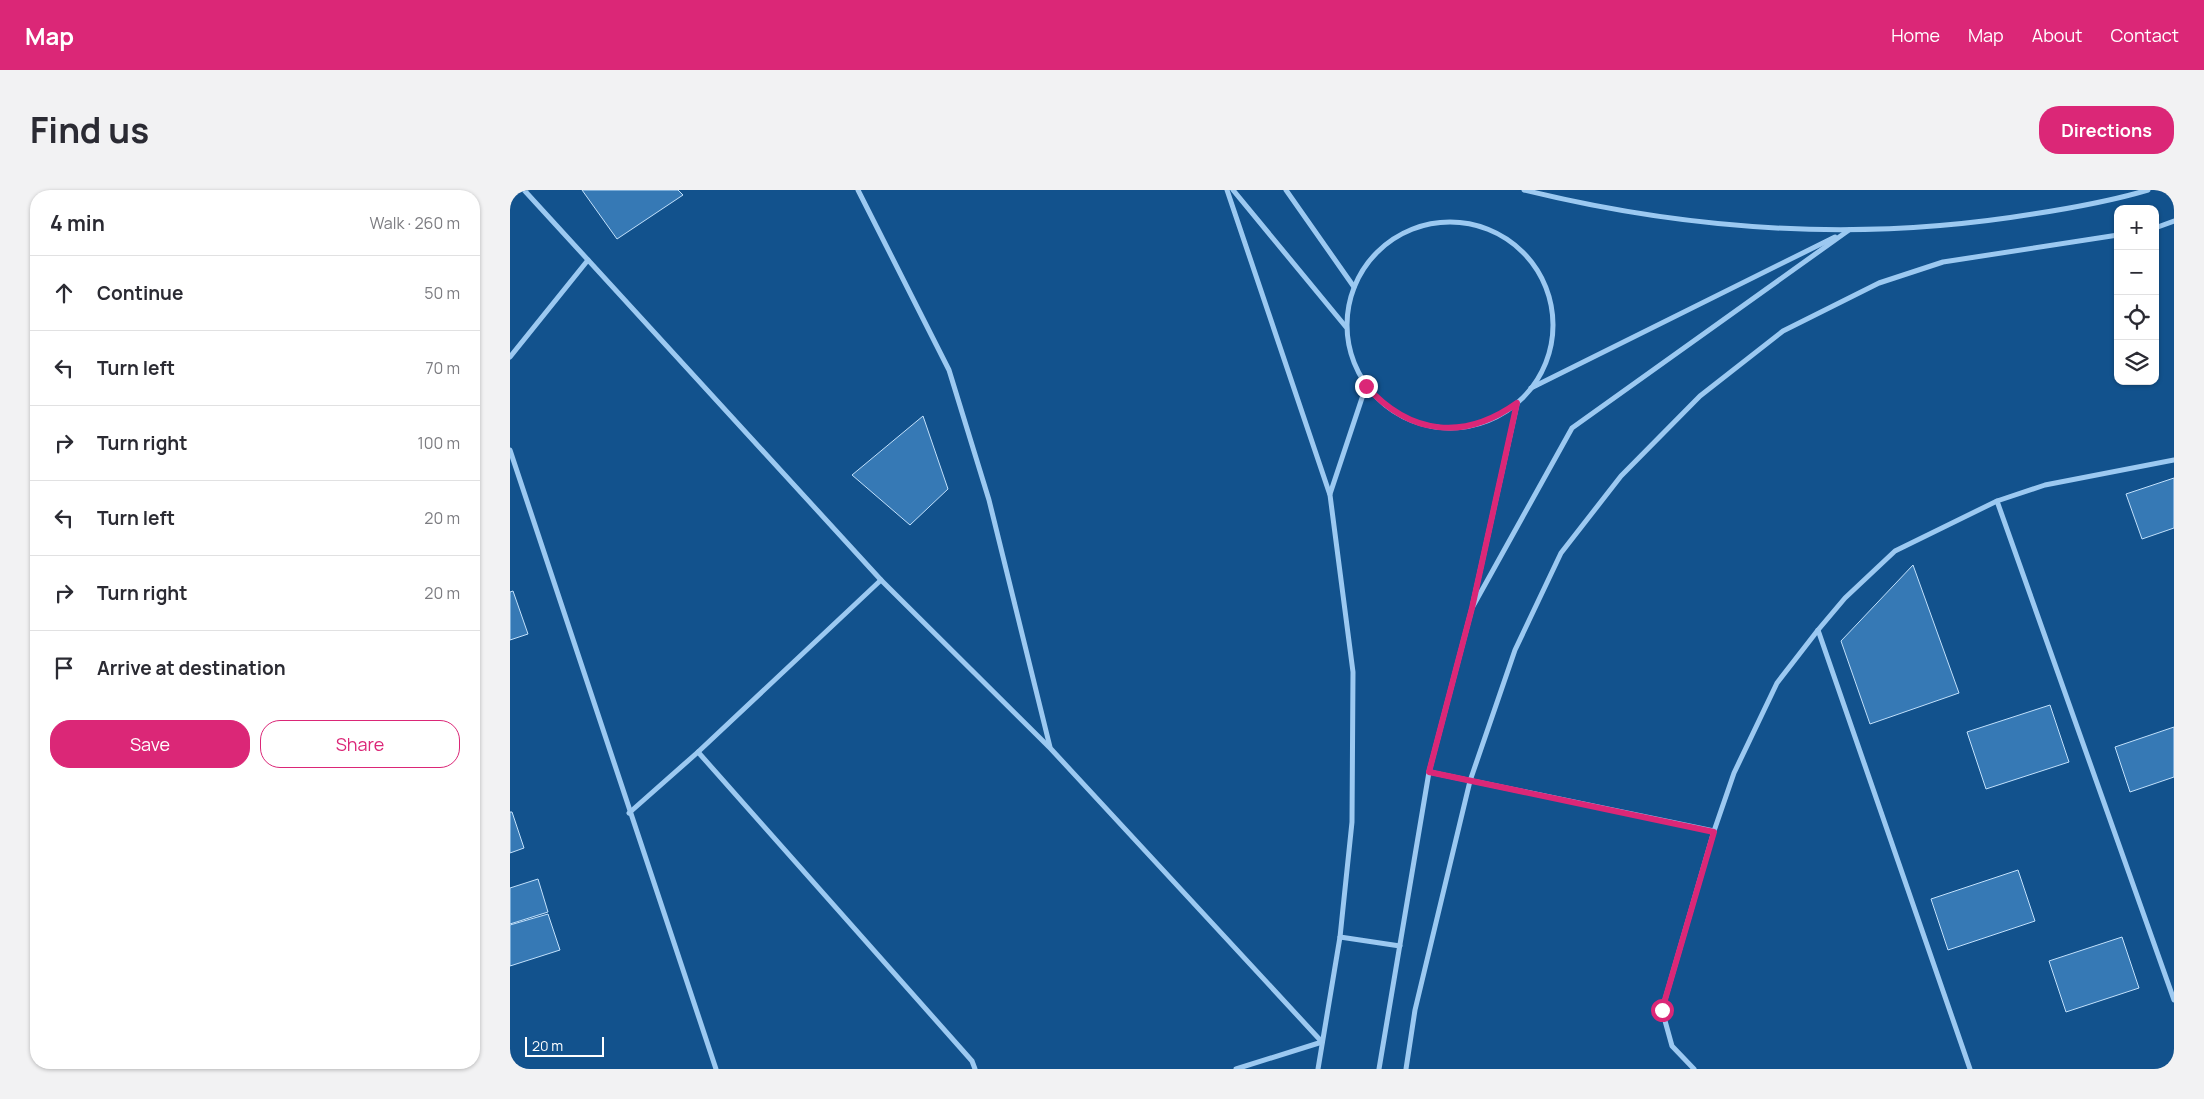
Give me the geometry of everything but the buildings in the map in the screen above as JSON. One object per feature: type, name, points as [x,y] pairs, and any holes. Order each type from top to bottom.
[{"type":"street","points":[[524,190],[881,580],[1051,749],[1322,1042]]},
{"type":"street","points":[[858,190],[948,370],[989,500],[1051,749]]},
{"type":"street","points":[[1227,190],[1330,495],[1353,672],[1352,822],[1340,937],[1318,1069]]},
{"type":"street","points":[[1233,190],[1346,327]]},
{"type":"street","points":[[1286,190],[1354,287]]},
{"type":"street","points":[[1524,190],[1576,203],[1646,216],[1716,225],[1788,230],[1930,227],[2072,208],[2148,190]]},
{"type":"street","points":[[2159,227],[2174,221]]},
{"type":"street","points":[[1442,223],[1461,223],[1479,227],[1497,234],[1514,245],[1528,258],[1540,275],[1548,294],[1552,313],[1549,353],[1542,372],[1531,388],[1517,403],[1500,415],[1481,423],[1460,428],[1438,428],[1418,424],[1398,415],[1381,402],[1366,386],[1355,368],[1349,348],[1346,327],[1348,306],[1354,287],[1362,270],[1374,255],[1388,242],[1423,226],[1442,223]]},
{"type":"street","points":[[1531,388],[1849,230]]},
{"type":"street","points":[[1472,608],[1572,428],[1849,230]]},
{"type":"street","points":[[1406,1069],[1415,1010],[1470,781],[1515,650],[1561,553],[1621,476],[1700,396],[1783,331],[1880,282],[1943,262],[2114,236]]},
{"type":"street","points":[[510,357],[588,260]]},
{"type":"street","points":[[1330,495],[1366,386]]},
{"type":"street","points":[[1379,1069],[1429,772],[1472,608],[1517,403]]},
{"type":"street","points":[[510,450],[716,1069]]},
{"type":"street","points":[[1694,1069],[1672,1046],[1662,1010],[1714,832],[1734,774],[1777,684],[1818,630],[1845,598],[1894,551],[1997,501],[2045,485],[2174,460]]},
{"type":"street","points":[[1997,501],[2174,1000]]},
{"type":"street","points":[[630,813],[698,752],[881,580]]},
{"type":"street","points":[[1818,630],[1970,1069]]},
{"type":"street","points":[[698,752],[972,1061],[976,1069]]},
{"type":"street","points":[[1429,772],[1714,832]]},
{"type":"street","points":[[1340,937],[1400,946]]},
{"type":"street","points":[[1236,1069],[1322,1042]]},
{"type":"route","points":[[1366,386],[1381,402],[1398,415],[1418,424],[1438,428],[1460,428],[1481,423],[1500,415],[1517,403],[1472,608],[1429,772],[1714,832],[1662,1010]]}]
